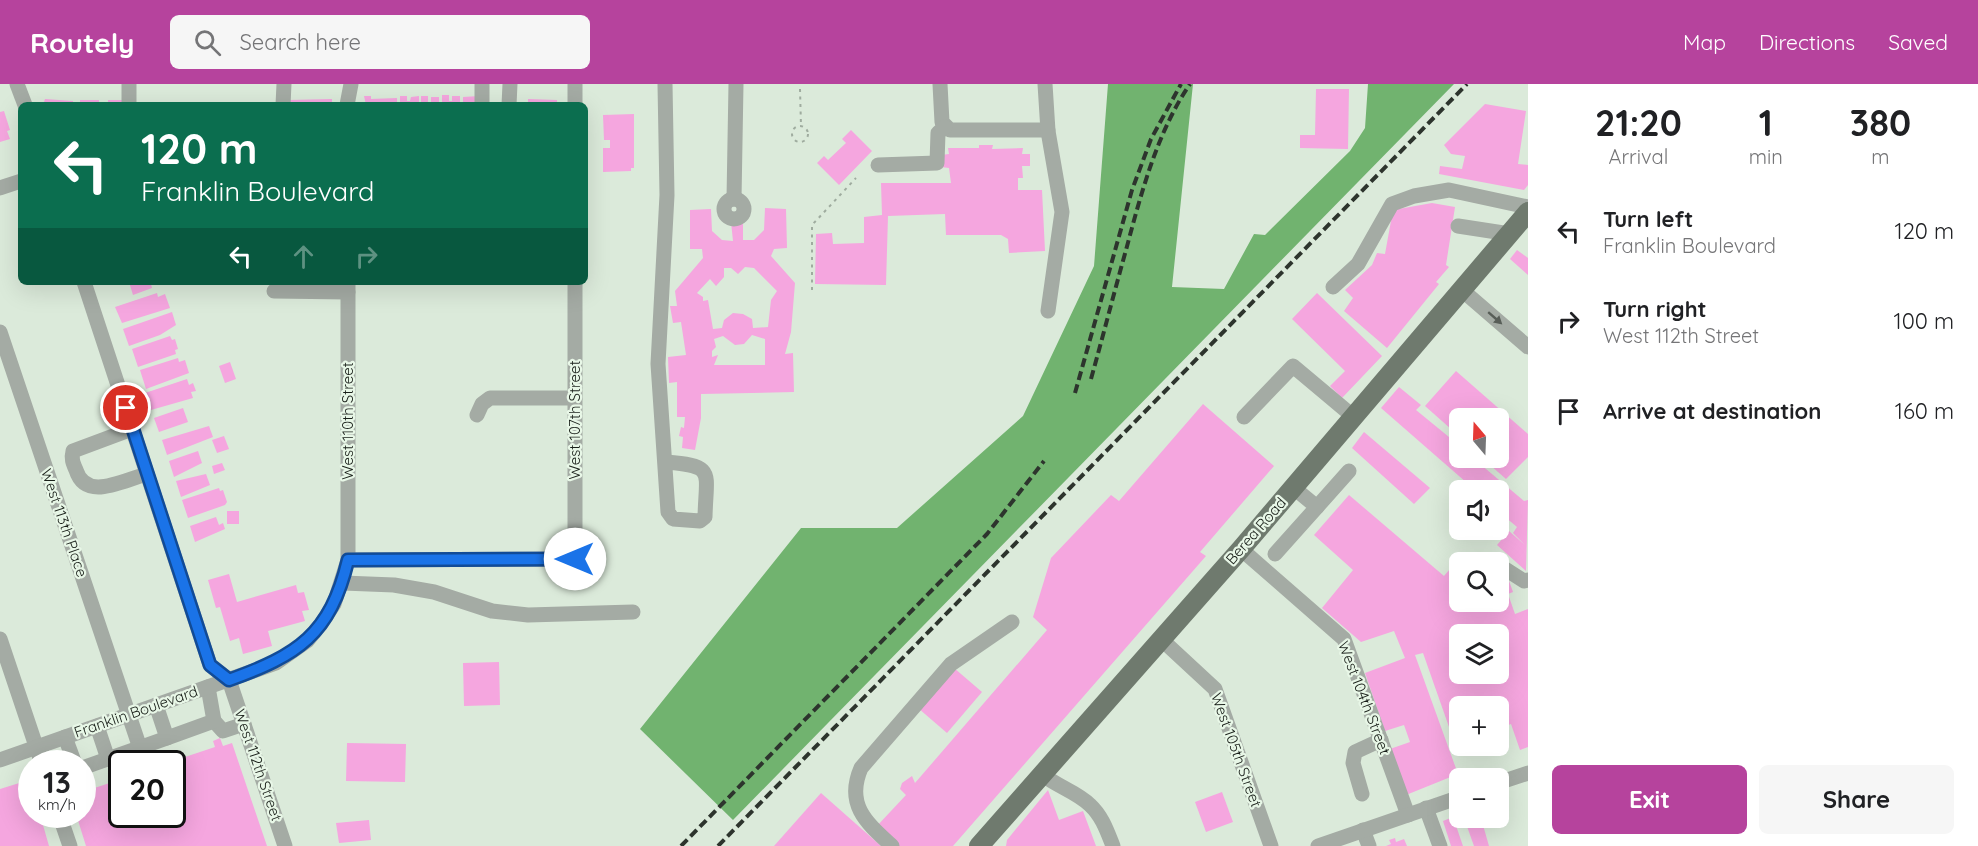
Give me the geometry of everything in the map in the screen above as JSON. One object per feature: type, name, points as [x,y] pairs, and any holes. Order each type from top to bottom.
[{"type":"main road","name":"Berea Road","points":[[979,846],[1355,418],[1528,212]]},
{"type":"street","points":[[17,84],[24,102]]},
{"type":"street","points":[[129,84],[129,102]]},
{"type":"street","points":[[283,102],[284,84]]},
{"type":"street","points":[[348,102],[351,84]]},
{"type":"street","points":[[482,84],[482,102]]},
{"type":"street","points":[[509,102],[510,84]]},
{"type":"street","points":[[575,84],[575,102]]},
{"type":"street","points":[[665,84],[667,195],[658,364],[666,462]]},
{"type":"street","points":[[734,198],[736,84]]},
{"type":"street","points":[[940,84],[941,113],[945,127],[950,130],[1047,130]]},
{"type":"street","points":[[1045,84],[1047,130],[1062,212],[1047,311]]},
{"type":"street","points":[[878,165],[937,163],[938,133],[945,127]]},
{"type":"street","points":[[0,188],[18,182]]},
{"type":"street","points":[[1334,287],[1358,264],[1392,204],[1414,196],[1449,190],[1528,207]]},
{"type":"street","points":[[1458,226],[1510,234]]},
{"type":"street","name":"West 112th Street","points":[[85,285],[210,665],[229,680],[285,846]]},
{"type":"street","name":"West 107th Street","points":[[348,560],[575,559],[575,285]]},
{"type":"street","points":[[274,291],[348,287]]},
{"type":"street","name":"West 110th Street","points":[[348,287],[348,560]]},
{"type":"street","points":[[1462,290],[1528,346]]},
{"type":"street","name":"West 113th Place","points":[[0,332],[140,748]]},
{"type":"street","points":[[1244,417],[1293,366],[1355,418]]},
{"type":"street","points":[[477,415],[482,404],[490,398],[575,398]]},
{"type":"street","points":[[132,429],[73,451],[72,458],[78,478],[84,486],[94,489],[147,474]]},
{"type":"street","points":[[1275,554],[1349,471]]},
{"type":"street","points":[[1294,488],[1317,507]]},
{"type":"street","name":"West 104th Street","points":[[1241,549],[1344,639],[1408,815]]},
{"type":"street","name":"Franklin Boulevard","points":[[0,760],[276,663],[307,641],[334,604],[343,583],[348,560]]},
{"type":"street","points":[[1509,571],[1524,581],[1528,580]]},
{"type":"street","points":[[343,583],[394,585],[434,592],[492,611],[528,615],[633,612]]},
{"type":"street","points":[[892,846],[863,819],[854,785],[861,768],[951,664],[1012,622]]},
{"type":"street","name":"West 105th Street","points":[[1161,639],[1215,689],[1271,846]]},
{"type":"street","points":[[1,646],[37,750]]},
{"type":"street","points":[[208,687],[214,721],[223,731],[244,724]]},
{"type":"street","points":[[156,705],[167,738]]},
{"type":"street","points":[[134,750],[214,721]]},
{"type":"street","points":[[96,763],[108,759],[97,726]]},
{"type":"street","points":[[65,737],[70,750]]},
{"type":"street","points":[[1362,794],[1353,763],[1355,752],[1381,740]]},
{"type":"street","points":[[1509,779],[1528,773]]},
{"type":"street","points":[[1042,774],[1055,785],[1089,803],[1102,820],[1113,846]]},
{"type":"street","points":[[1318,846],[1449,801]]},
{"type":"street","points":[[1426,808],[1440,846]]},
{"type":"street","points":[[64,828],[70,846]]},
{"type":"street","points":[[1363,830],[1369,846]]},
{"type":"path","points":[[800,89],[801,126]]},
{"type":"path","points":[[801,126],[807,129],[808,134],[806,139],[799,141],[792,134],[796,127],[801,126]]},
{"type":"path","points":[[812,290],[812,225],[856,178]]},
{"type":"green space","points":[[1108,84],[1193,84],[1172,287],[1224,289],[1254,234],[1265,235],[1350,151],[1365,128],[1368,84],[1454,84],[733,820],[640,729],[801,528],[897,528],[1023,416],[1094,266]]},
{"type":"building","points":[[1316,89],[1349,89],[1348,149],[1300,148],[1300,135],[1315,135]]},
{"type":"building","points":[[442,95],[449,95],[449,101],[452,101],[452,96],[460,96],[460,102],[442,102]]},
{"type":"building","points":[[364,96],[371,96],[371,99],[397,98],[397,102],[365,102]]},
{"type":"building","points":[[400,96],[407,96],[407,101],[410,101],[411,97],[419,96],[419,102],[400,102]]},
{"type":"building","points":[[421,96],[428,96],[428,102],[421,102]]},
{"type":"building","points":[[479,96],[479,102],[463,102],[463,97]]},
{"type":"building","points":[[431,97],[439,97],[439,102],[431,102]]},
{"type":"building","points":[[45,99],[73,101],[73,102],[44,102]]},
{"type":"building","points":[[332,99],[332,102],[289,102],[289,100]]},
{"type":"building","points":[[528,99],[557,100],[557,102],[528,102]]},
{"type":"building","points":[[80,100],[99,100],[99,102],[80,102]]},
{"type":"building","points":[[108,100],[126,100],[126,102],[108,102]]},
{"type":"building","points":[[1485,104],[1526,111],[1518,164],[1528,165],[1528,185],[1524,190],[1439,174],[1440,166],[1462,169],[1465,156],[1451,154],[1444,145]]},
{"type":"building","points":[[4,111],[10,130],[7,131],[10,139],[0,142],[0,112]]},
{"type":"building","points":[[634,114],[634,168],[631,168],[631,171],[603,172],[603,148],[610,148],[610,140],[604,140],[603,115]]},
{"type":"building","points":[[851,130],[872,151],[839,185],[817,163],[824,156],[828,160],[846,143],[842,139]]},
{"type":"building","points":[[979,145],[993,145],[992,149],[1023,148],[1022,154],[1030,154],[1030,166],[1022,166],[1023,178],[1018,178],[1018,190],[1042,190],[1045,251],[1009,253],[1008,239],[1001,235],[946,235],[945,214],[888,216],[886,285],[815,284],[816,234],[832,233],[833,244],[864,243],[864,217],[882,215],[881,183],[951,183],[949,168],[941,167],[941,155],[949,154],[948,148],[979,148]]},
{"type":"building","points":[[1432,203],[1455,207],[1446,265],[1449,267],[1436,282],[1439,284],[1387,348],[1344,311],[1353,298],[1345,290],[1372,265],[1377,253],[1385,254],[1393,210]]},
{"type":"building","points":[[765,208],[786,209],[787,248],[774,249],[771,256],[795,283],[791,332],[785,354],[793,353],[794,392],[701,394],[701,418],[695,450],[682,448],[683,437],[679,436],[681,427],[684,428],[685,417],[677,417],[677,382],[669,383],[668,357],[686,355],[681,322],[673,323],[670,306],[677,306],[675,291],[703,258],[702,249],[690,249],[690,210],[711,209],[712,231],[722,240],[733,241],[731,222],[743,222],[743,240],[754,240],[764,230]],"holes":[[[745,267],[754,268],[777,291],[771,300],[768,327],[753,328],[752,319],[743,314],[733,313],[724,320],[722,328],[713,329],[708,300],[703,301],[703,297],[697,293],[710,279],[716,286],[724,277],[724,268],[731,268],[738,274]],[[752,335],[765,339],[765,365],[714,365],[718,355],[712,357],[712,351],[716,347],[714,339],[723,336],[735,345],[744,344]]]},
{"type":"building","points":[[1517,250],[1528,258],[1528,275],[1510,259]]},
{"type":"building","points":[[130,285],[151,285],[152,288],[133,295]]},
{"type":"building","points":[[157,293],[158,297],[165,294],[170,308],[122,323],[115,307]]},
{"type":"building","points":[[1317,293],[1382,356],[1342,398],[1330,386],[1345,371],[1292,319]]},
{"type":"building","points":[[172,312],[176,325],[160,335],[129,346],[123,329]]},
{"type":"building","points":[[170,336],[172,340],[175,339],[178,349],[175,350],[176,354],[138,367],[132,349]]},
{"type":"building","points":[[178,358],[179,362],[185,360],[189,373],[146,389],[140,370]]},
{"type":"building","points":[[230,362],[236,379],[225,383],[219,366]]},
{"type":"building","points":[[1456,371],[1498,408],[1449,408],[1449,427],[1425,406]]},
{"type":"building","points":[[187,379],[189,385],[193,383],[196,391],[191,392],[193,398],[151,410],[150,398],[147,399],[145,393]]},
{"type":"building","points":[[1399,387],[1421,405],[1416,410],[1449,437],[1449,467],[1381,408]]},
{"type":"building","points":[[1203,404],[1274,466],[1200,552],[1206,556],[953,846],[898,846],[876,827],[906,795],[900,789],[902,783],[912,776],[915,783],[1047,630],[1033,617],[1051,558],[1111,495],[1119,501]]},
{"type":"building","points":[[183,408],[188,422],[159,432],[154,418]]},
{"type":"building","points":[[1509,417],[1528,434],[1528,457],[1506,479],[1493,468],[1509,468]]},
{"type":"building","points":[[209,426],[213,437],[167,455],[162,440]]},
{"type":"building","points":[[1364,432],[1430,488],[1414,504],[1352,448]]},
{"type":"building","points":[[224,436],[229,449],[217,453],[212,440]]},
{"type":"building","points":[[198,451],[202,463],[174,477],[169,461]]},
{"type":"building","points":[[222,463],[225,470],[214,474],[212,466]]},
{"type":"building","points":[[1450,468],[1485,468],[1499,480],[1464,480]]},
{"type":"building","points":[[206,474],[210,485],[181,497],[176,481]]},
{"type":"building","points":[[219,488],[220,491],[223,490],[227,502],[225,505],[188,518],[182,500]]},
{"type":"building","points":[[1509,488],[1524,501],[1528,500],[1526,571],[1509,556],[1509,552],[1505,552],[1497,545],[1501,540],[1509,540],[1509,531],[1525,545],[1513,533],[1517,527],[1509,520]]},
{"type":"building","points":[[1349,495],[1444,576],[1449,570],[1449,612],[1509,612],[1509,597],[1515,614],[1528,609],[1528,747],[1520,750],[1511,724],[1509,725],[1509,696],[1449,696],[1449,727],[1423,653],[1415,655],[1449,749],[1449,756],[1451,756],[1456,768],[1449,768],[1449,778],[1406,795],[1390,749],[1410,742],[1404,725],[1385,731],[1365,673],[1405,658],[1394,631],[1361,642],[1322,608],[1353,570],[1314,535]]},
{"type":"building","points":[[227,511],[239,511],[239,524],[227,524]]},
{"type":"building","points":[[216,517],[219,525],[223,523],[225,529],[195,542],[190,526]]},
{"type":"building","points":[[229,574],[237,602],[296,585],[298,593],[304,592],[309,610],[302,611],[305,621],[268,631],[272,646],[243,654],[239,638],[230,641],[220,607],[216,608],[208,580]]},
{"type":"building","points":[[1509,581],[1513,592],[1509,594]]},
{"type":"building","points":[[499,662],[500,705],[464,706],[463,663]]},
{"type":"building","points":[[954,668],[982,692],[947,733],[918,708]]},
{"type":"building","points":[[220,738],[223,746],[232,743],[267,846],[86,846],[80,828],[96,828],[96,787],[108,784],[108,828],[186,828],[186,757],[215,747],[213,741]]},
{"type":"building","points":[[347,743],[406,744],[405,782],[346,781]]},
{"type":"building","points":[[18,783],[18,828],[44,828],[49,846],[0,846],[0,789]]},
{"type":"building","points":[[1048,790],[1059,820],[1083,811],[1096,846],[1006,846],[1007,840]]},
{"type":"building","points":[[1222,792],[1233,822],[1206,832],[1195,802]]},
{"type":"building","points":[[821,793],[881,846],[774,846]]},
{"type":"building","points":[[1449,819],[1449,828],[1457,828],[1463,846],[1451,846],[1443,821]]},
{"type":"building","points":[[369,820],[371,840],[339,843],[336,823]]},
{"type":"building","points":[[1468,828],[1484,828],[1489,846],[1474,846]]},
{"type":"building","points":[[1395,838],[1396,842],[1404,839],[1407,846],[1386,846],[1391,844],[1389,840]]},
{"type":"railway","points":[[1075,393],[1132,190],[1151,139],[1181,84]]},
{"type":"railway","points":[[1091,379],[1151,164],[1168,122],[1190,84]]},
{"type":"railway","points":[[718,846],[1467,84]]},
{"type":"railway","points":[[681,846],[987,534],[1044,461]]},
{"type":"route","points":[[126,408],[210,665],[229,680],[276,663],[307,641],[334,604],[343,583],[348,560],[575,559]]}]
